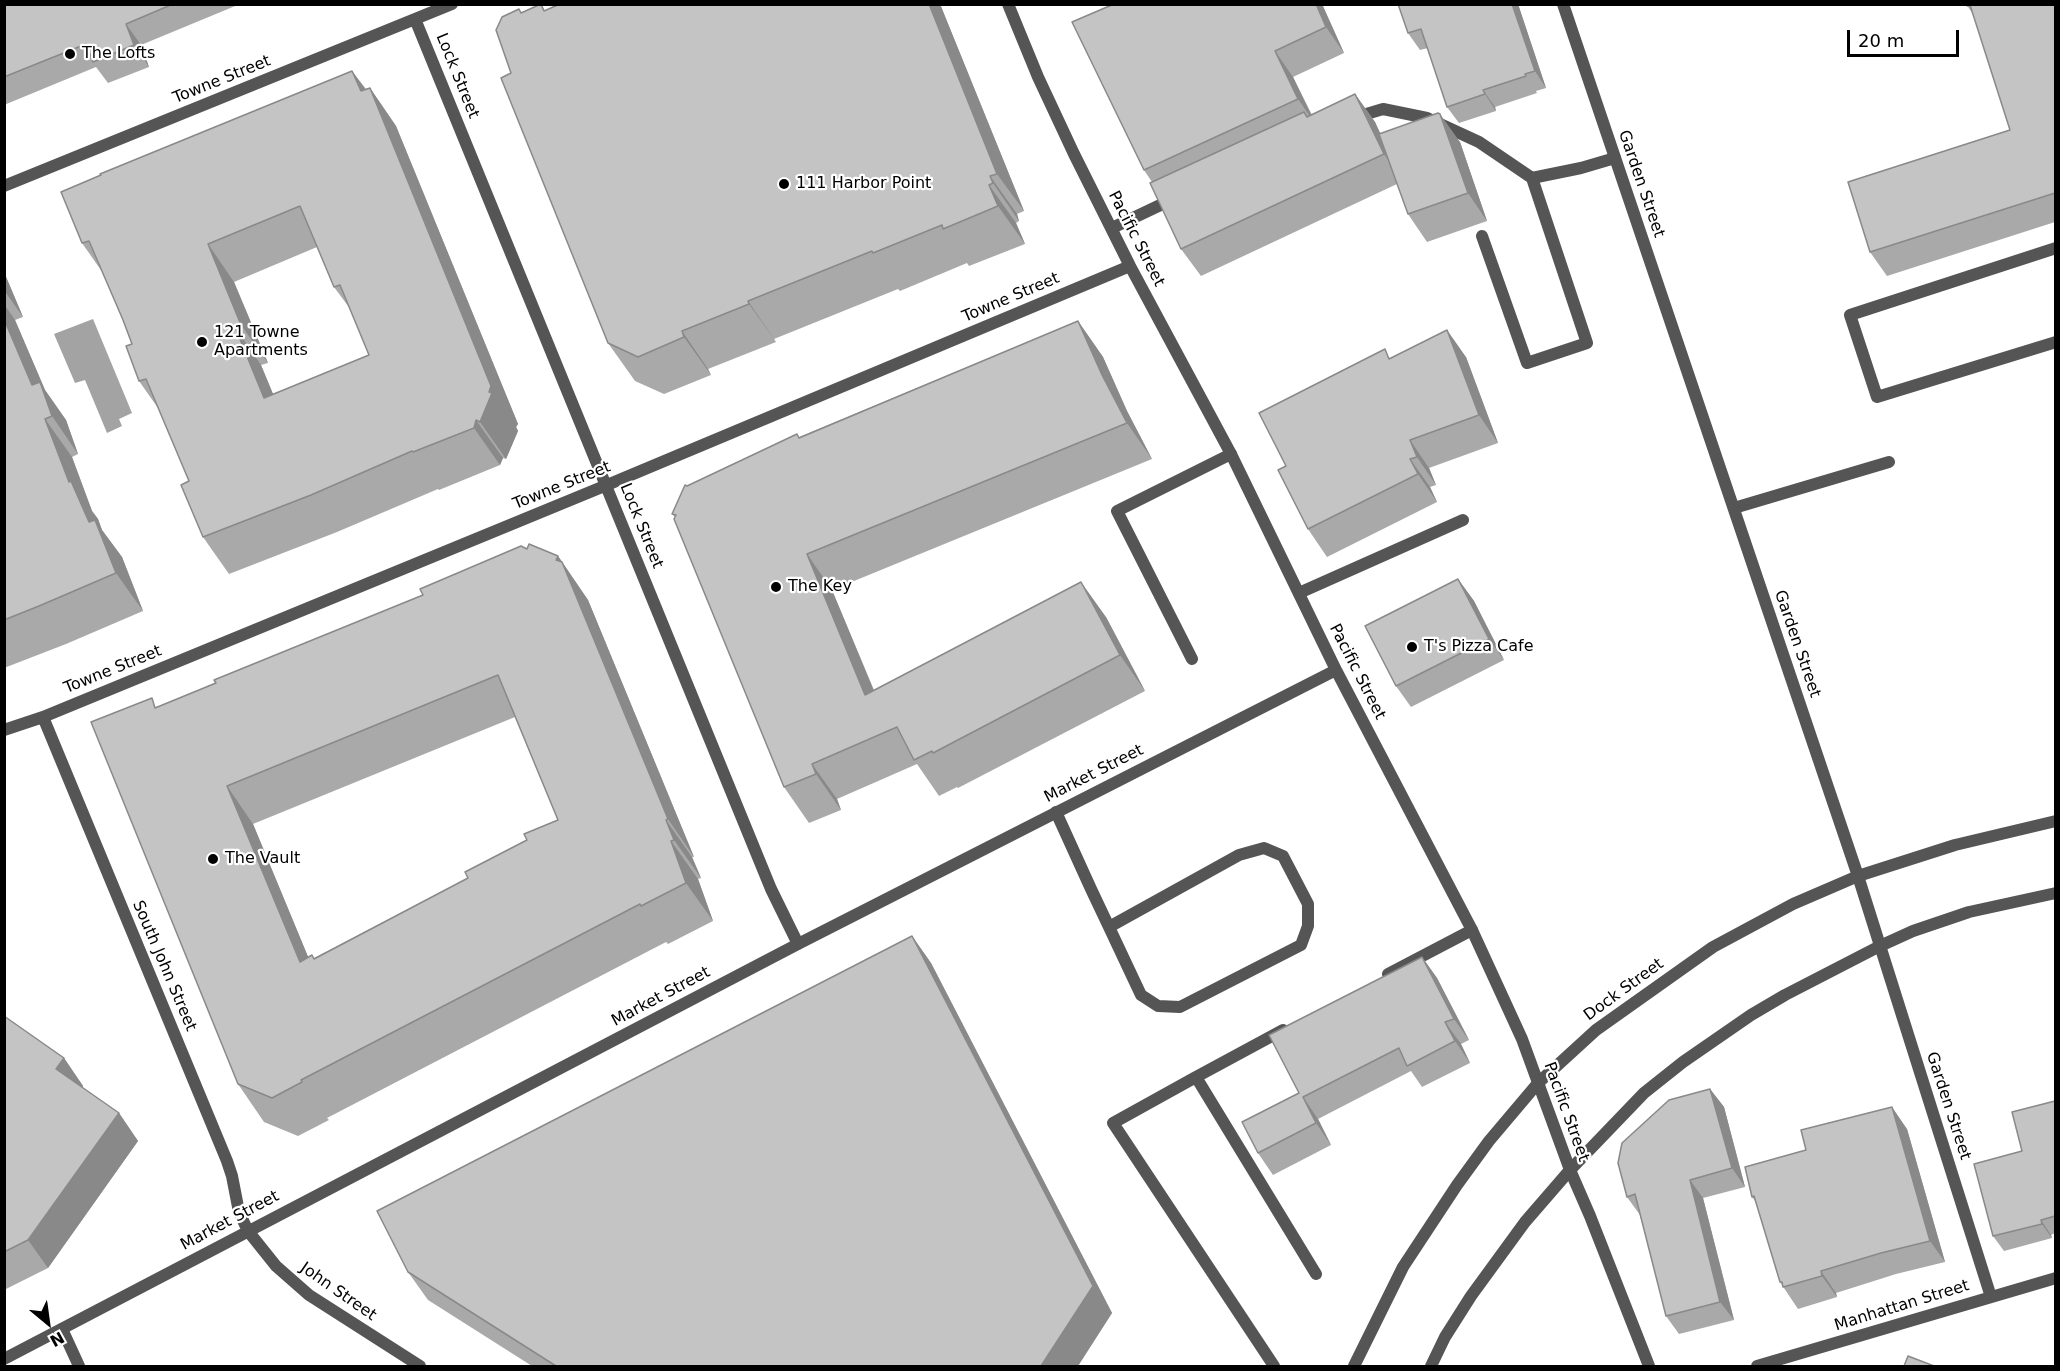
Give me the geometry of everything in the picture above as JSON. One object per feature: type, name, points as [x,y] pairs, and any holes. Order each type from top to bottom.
[{"type":"street","name":"Towne Street","points":[[4,186],[452,4]]},
{"type":"street","name":"Pacific Street","points":[[1008,4],[1069,144],[1130,266],[1231,454],[1336,670],[1472,930],[1522,1039],[1570,1170],[1648,1366]]},
{"type":"street","name":"Garden Street","points":[[1563,4],[1858,876],[1991,1297]]},
{"type":"street","name":"Lock Street","points":[[415,20],[771,889],[798,944]]},
{"type":"street","points":[[1344,121],[1383,109],[1427,118],[1479,142],[1532,178],[1587,344],[1527,363],[1482,236]]},
{"type":"street","points":[[1532,178],[1615,158]]},
{"type":"street","points":[[1112,228],[1184,194]]},
{"type":"street","points":[[2055,248],[1850,315],[1877,397],[2055,342]]},
{"type":"street","name":"Towne Street","points":[[4,730],[43,717],[607,485],[1130,266]]},
{"type":"street","points":[[1192,659],[1117,511],[1231,454]]},
{"type":"street","points":[[1734,508],[1889,462]]},
{"type":"street","points":[[1299,593],[1463,520]]},
{"type":"street","name":"Market Street","points":[[4,1359],[798,944],[1336,670]]},
{"type":"street","name":"South John Street","points":[[43,717],[227,1161],[239,1212],[248,1231]]},
{"type":"street","points":[[1056,812],[1109,927],[1141,995],[1158,1006],[1180,1007],[1301,945],[1308,926],[1308,904],[1283,856],[1264,848],[1239,855],[1109,927]]},
{"type":"street","name":"Dock Street","points":[[1354,1366],[1409,1258],[1457,1185],[1538,1083],[1596,1030],[1713,947],[1793,904],[1858,876],[1955,845],[2055,821]]},
{"type":"street","points":[[1431,1366],[1445,1337],[1489,1268],[1525,1222],[1570,1170],[1644,1093],[1710,1042],[1785,995],[1880,945],[1969,912],[2055,893]]},
{"type":"street","points":[[1380,979],[1472,930]]},
{"type":"street","points":[[1274,1366],[1113,1123],[1298,1022]]},
{"type":"street","points":[[1196,1077],[1316,1274]]},
{"type":"street","name":"John Street","points":[[248,1231],[276,1266],[309,1295],[420,1366]]},
{"type":"street","name":"Manhattan Street","points":[[1757,1366],[2055,1278]]},
{"type":"street","points":[[62,1329],[79,1366]]},
{"type":"shaded area","points":[[93,319],[132,413],[119,419],[122,426],[107,433],[85,380],[75,383],[54,334]]},
{"type":"building","points":[[4,4],[173,4],[126,24],[134,45],[93,62],[86,44],[4,77]]},
{"type":"building","name":"111 Harbor Point","points":[[541,4],[544,11],[560,4],[929,4],[997,174],[990,176],[993,183],[989,185],[998,206],[943,229],[942,225],[873,253],[872,251],[748,301],[749,304],[682,331],[684,337],[638,357],[608,343],[501,78],[511,73],[496,30],[502,17],[519,9],[521,13]]},
{"type":"building","points":[[1114,4],[1316,4],[1326,27],[1275,51],[1298,99],[1144,170],[1072,22]]},
{"type":"building","points":[[1398,4],[1512,4],[1535,71],[1483,90],[1485,94],[1447,107],[1421,29],[1408,33]]},
{"type":"building","points":[[1966,4],[2055,4],[2055,193],[1870,252],[1848,182],[2010,130],[1970,5]]},
{"type":"building","name":"121 Towne Apartments","points":[[352,71],[361,91],[370,88],[491,386],[489,392],[492,393],[480,422],[476,420],[474,428],[203,537],[181,485],[189,481],[146,379],[139,381],[126,346],[132,344],[123,320],[89,241],[82,243],[61,192]],"holes":[[[300,206],[334,287],[340,285],[369,355],[264,398],[235,327],[241,325],[208,244]]]},
{"type":"building","points":[[1355,94],[1384,154],[1181,249],[1150,183],[1304,112],[1307,117]]},
{"type":"building","points":[[1438,113],[1468,193],[1408,214],[1379,134]]},
{"type":"building","points":[[4,319],[32,385],[40,382],[52,416],[45,419],[69,482],[71,481],[89,522],[95,520],[116,573],[4,620]]},
{"type":"building","points":[[1078,321],[1127,423],[807,554],[865,695],[1081,582],[1120,655],[933,753],[932,751],[914,760],[897,727],[812,764],[816,774],[784,787],[674,519],[676,515],[672,514],[685,485],[797,434],[799,438]]},
{"type":"building","points":[[1447,330],[1479,415],[1410,440],[1417,457],[1410,459],[1418,474],[1308,529],[1278,470],[1286,466],[1259,413],[1385,349],[1389,359]]},
{"type":"building","name":"The Vault","points":[[529,544],[558,556],[556,560],[562,562],[668,819],[666,820],[674,840],[671,841],[686,883],[641,906],[640,904],[301,1080],[302,1082],[272,1098],[238,1084],[91,722],[152,698],[155,708],[216,683],[214,680],[423,595],[420,589],[521,546],[527,549]],"holes":[[[498,675],[558,820],[524,834],[527,840],[465,872],[468,878],[314,959],[312,955],[300,962],[227,786]]]},
{"type":"building","points":[[1458,579],[1489,639],[1396,686],[1365,626]]},
{"type":"building","points":[[912,936],[1093,1286],[1041,1366],[556,1366],[408,1272],[377,1211]]},
{"type":"building","points":[[1422,957],[1454,1019],[1445,1022],[1455,1041],[1407,1066],[1399,1048],[1303,1097],[1316,1123],[1258,1153],[1242,1122],[1299,1093],[1269,1035]]},
{"type":"building","points":[[4,1016],[64,1058],[56,1069],[119,1113],[28,1240],[4,1252]]},
{"type":"building","points":[[1710,1089],[1732,1168],[1690,1180],[1720,1302],[1666,1316],[1635,1194],[1627,1197],[1618,1163],[1622,1143],[1669,1100]]},
{"type":"building","points":[[2055,1101],[2055,1216],[2041,1220],[2042,1224],[1993,1236],[1974,1164],[2022,1151],[2012,1112]]},
{"type":"building","points":[[1892,1107],[1930,1241],[1821,1271],[1822,1276],[1783,1287],[1754,1196],[1752,1197],[1745,1167],[1806,1150],[1801,1130]]},
{"type":"building","points":[[1908,1356],[1934,1366],[1904,1366]]},
{"type":"place","name":"The Lofts","points":[[70,54]]},
{"type":"place","name":"111 Harbor Point","points":[[784,184]]},
{"type":"place","name":"121 Towne Apartments","points":[[202,342]]},
{"type":"place","name":"The Key","points":[[776,587]]},
{"type":"place","name":"T's Pizza Cafe","points":[[1412,647]]},
{"type":"place","name":"The Vault","points":[[213,859]]}]
